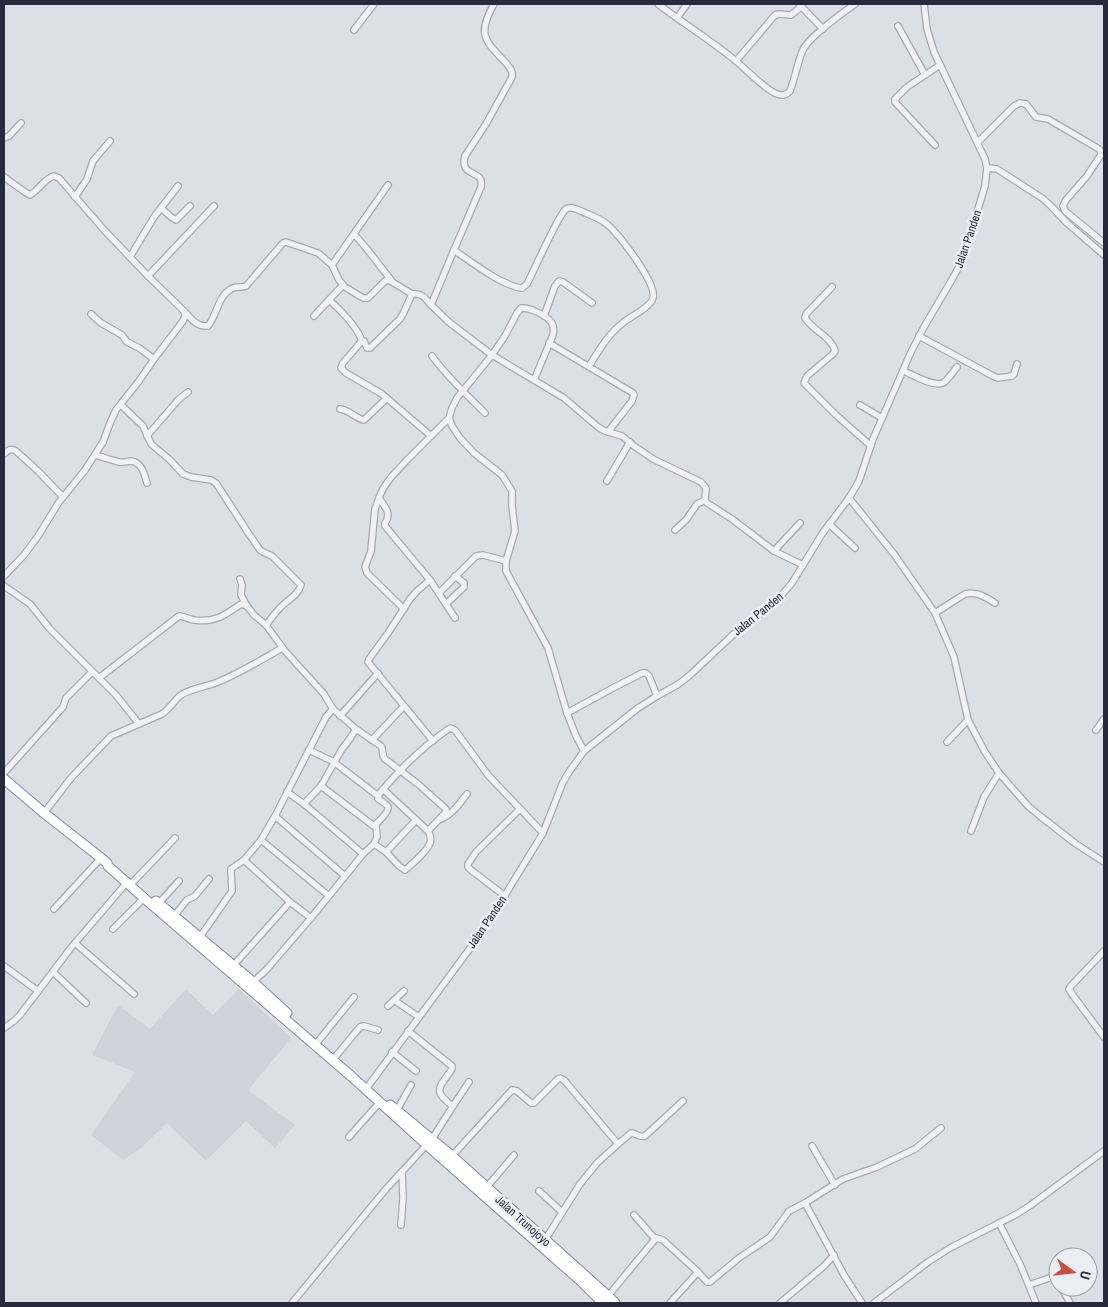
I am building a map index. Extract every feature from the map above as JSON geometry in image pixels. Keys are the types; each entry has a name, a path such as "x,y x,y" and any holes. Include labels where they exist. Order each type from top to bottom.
{"highway":[{"path":"4,779 200,937 231,968"},
{"path":"130,881 144,898 250,984 367,1087 397,1110 429,1142"},
{"path":"317,1043 336,1056 380,1103 429,1142"},
{"name":"Jalan Trunojoyo","path":"429,1142 452,1156 609,1301"},
{"name":"Jalan Trunojoyo","path":"429,1142 584,1283 609,1301"}],"street":[{"path":"354,30 374,4"},
{"path":"432,305 482,184 479,176 466,170 463,162 465,156 486,124 512,75 511,70 489,45 485,37 484,24 494,4"},
{"path":"658,4 736,61 774,92 783,95 792,88 802,50 823,29 854,4"},
{"path":"677,18 687,4"},
{"name":"Jalan Panden","path":"367,1087 485,928 505,896 510,884 543,833 563,782 584,751 638,708 689,676 729,637 787,590 822,534 849,498 859,481 882,418 919,336 963,259 986,186 985,159 940,64 927,29 924,4"},
{"path":"736,61 775,15 791,15 800,5 823,29"},
{"path":"898,26 925,75"},
{"path":"935,145 895,102 895,98 907,87 940,64"},
{"path":"978,142 1014,106 1020,103 1026,104 1036,117 1048,119 1099,149 1102,153 1090,172 1063,206 1065,211 1104,243"},
{"path":"4,138 9,136 21,123"},
{"path":"76,197 87,178 93,161 110,141"},
{"path":"986,168 997,169 1042,198 1071,227 1104,255"},
{"path":"4,176 30,194 35,192 50,177 54,176 61,180 97,223 148,276 196,323 203,326 208,326 211,322 226,292 234,288 246,286 284,242 314,252 324,258 332,265 343,285 348,290 366,299 385,281 391,280"},
{"path":"332,265 388,185"},
{"path":"130,257 151,221 178,186"},
{"path":"161,208 176,220 190,206"},
{"path":"148,276 214,206"},
{"path":"454,250 499,280 522,288 527,284 566,209 576,209 607,225 638,262 648,278 654,296 651,303 623,322 605,341 589,366"},
{"path":"354,234 391,280 412,294 421,295 450,323 492,355 564,398 598,427 622,436 654,459 676,468 701,482 706,488 705,500 707,504 732,519 774,551 803,566"},
{"path":"544,316 555,286 559,281 592,303"},
{"path":"314,316 343,285"},
{"path":"832,288 806,314 805,318 833,345 835,351 807,376 804,383 871,446"},
{"path":"329,300 345,314 362,341 365,342 367,348 372,347 402,317 412,294"},
{"path":"404,609 366,570 372,545 375,509 386,484 449,418 454,402 492,355 508,331 516,313 521,308 530,309 544,316 551,321 554,330 534,380"},
{"path":"4,576 24,555 63,497 85,470 103,442 114,414 183,321 184,311"},
{"path":"91,314 101,323 122,335 127,342 154,359"},
{"path":"919,336 996,377 1012,376 1017,364"},
{"path":"362,341 343,363 342,369 387,398 431,436"},
{"path":"550,343 631,390 634,394 632,401 608,432"},
{"path":"432,356 445,374 485,413"},
{"path":"904,371 939,384 944,382 957,368"},
{"path":"147,436 178,400 188,392"},
{"path":"340,409 347,410 359,419 364,420 387,398"},
{"path":"121,405 143,426 151,444 169,458 183,474 211,480 216,483 260,550 272,556 301,584 299,590 266,625"},
{"path":"860,406 882,418"},
{"path":"449,418 452,426 464,443 502,476 512,490 515,531 506,560 507,575 551,655 567,713 584,751"},
{"path":"606,481 630,442"},
{"path":"4,454 9,449 16,451 63,497"},
{"path":"95,455 120,462 135,462 144,472 147,483"},
{"path":"379,498 388,514 385,526 430,580 455,618"},
{"path":"849,498 894,554 936,613 954,657 968,720 999,773 1028,806 1076,844 1104,862"},
{"path":"675,530 686,520 697,504 705,500"},
{"path":"774,551 800,523"},
{"path":"829,524 855,548"},
{"path":"438,593 473,558 479,555 506,560"},
{"path":"446,604 464,587 464,583 455,576"},
{"path":"240,579 242,585 241,595 247,606 266,625 282,648 324,694 333,709 372,740 382,749 383,757 418,784 446,810 428,831"},
{"path":"430,580 417,591 368,662 433,741"},
{"path":"4,586 30,604 50,629 116,695 139,724"},
{"path":"936,613 971,592 977,593 995,603"},
{"path":"99,678 179,616 195,620 222,618 241,604 247,606"},
{"path":"44,813 71,778 111,736 166,712 182,695 194,689 217,683 282,648"},
{"path":"4,773 64,707 66,698 92,672"},
{"path":"340,716 378,673"},
{"path":"567,713 642,673 646,673 649,676 657,696"},
{"path":"372,740 404,706"},
{"path":"200,937 232,891 231,869 244,860 261,840 326,717 333,709"},
{"path":"1096,730 1104,719"},
{"path":"947,742 968,720"},
{"path":"378,796 400,770 433,741 453,728 488,775 543,833"},
{"path":"304,804 321,786 356,729"},
{"path":"250,984 267,969 346,876 362,854 374,844 377,835 376,823 388,808 387,805 378,799 378,796 334,762 309,750"},
{"path":"971,831 984,797 999,773"},
{"path":"321,786 376,826"},
{"path":"374,844 386,852 405,870 430,844 431,839 428,831 383,789"},
{"path":"286,792 304,804 362,854"},
{"path":"439,820 448,816 467,794"},
{"path":"505,896 468,868 468,864 476,852 520,809"},
{"path":"275,816 346,876"},
{"path":"386,852 416,820"},
{"path":"4,1028 20,1015 75,943 130,881 175,838"},
{"path":"261,840 329,896"},
{"path":"54,909 104,860"},
{"path":"244,860 290,902 311,918"},
{"path":"174,916 186,900 194,896 209,879"},
{"path":"159,904 179,881"},
{"path":"113,929 144,898"},
{"path":"231,968 290,902"},
{"path":"75,943 134,994"},
{"path":"1104,951 1069,989 1104,1037"},
{"path":"4,966 38,991"},
{"path":"53,972 86,1003"},
{"path":"388,1006 404,991"},
{"path":"317,1043 354,997"},
{"path":"394,1000 419,1017"},
{"path":"336,1056 360,1027 378,1030"},
{"path":"408,1031 452,1066 439,1092 443,1099 453,1106"},
{"path":"392,1052 416,1071"},
{"path":"452,1156 512,1090 533,1104 560,1078 564,1080 618,1144"},
{"path":"292,1303 341,1242 429,1142 469,1082"},
{"path":"397,1110 411,1086"},
{"path":"545,1240 590,1171 631,1133 645,1136 683,1101"},
{"path":"349,1137 380,1103"},
{"path":"634,1215 655,1239 662,1240 707,1282 710,1282 770,1236 789,1211 848,1177 877,1167 915,1149 942,1128"},
{"path":"812,1146 835,1185"},
{"path":"874,1303 928,1262 950,1248 1031,1205 1104,1151"},
{"path":"486,1188 514,1156"},
{"path":"401,1225 402,1172"},
{"path":"539,1191 562,1212"},
{"path":"805,1203 844,1275 862,1303"},
{"path":"999,1223 1036,1303"},
{"path":"609,1301 655,1239"},
{"path":"780,1303 824,1266 834,1255"},
{"path":"670,1303 698,1272"},
{"path":"1029,1285 1048,1278"}],"shaded area":[{"path":"186,989 213,1015 239,989 291,1038 248,1090 295,1125 275,1148 246,1121 206,1161 167,1123 141,1148 123,1160 91,1135 135,1072 92,1055 118,1005 150,1029"}]}
